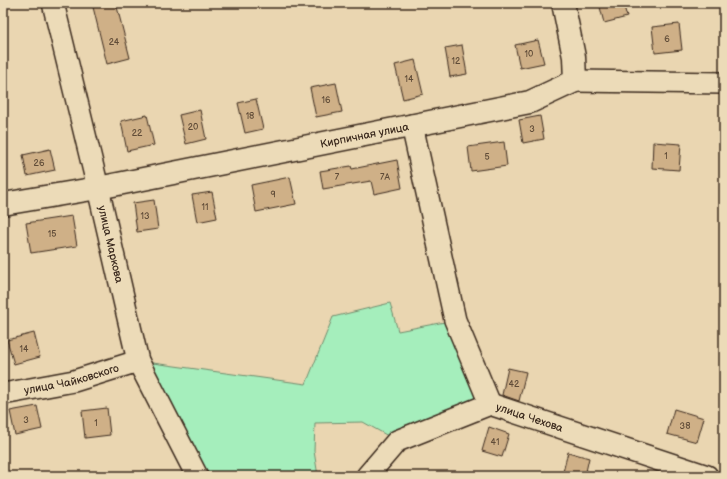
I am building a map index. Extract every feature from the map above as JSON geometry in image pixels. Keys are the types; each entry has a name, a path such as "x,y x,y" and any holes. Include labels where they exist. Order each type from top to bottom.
{"street":[{"name":"улица Маркова","path":"53,3 138,361 197,476"},
{"path":"563,3 574,57 575,82"},
{"name":"Кирпичная улица","path":"3,204 98,188 530,102 575,82 724,83"},
{"path":"412,125 455,320 490,404"},
{"name":"улица Чайковского","path":"3,394 74,381 138,361"},
{"name":"улица Чехова","path":"367,476 397,441 490,404 708,476"}],"green space":[{"path":"390,303 398,331 455,320 490,404 397,441 363,422 315,423 314,451 318,476 197,476 138,361 306,384 333,317"}],"building":[{"path":"92,3 116,3 130,58 107,64"},
{"path":"599,3 623,3 627,17 604,23"},
{"path":"679,24 682,50 655,53 652,27"},
{"path":"538,40 544,63 520,68 515,45"},
{"path":"462,45 467,74 450,77 445,48"},
{"path":"415,60 423,94 403,99 395,65"},
{"path":"336,83 342,112 316,117 310,88"},
{"path":"256,99 263,129 245,133 238,103"},
{"path":"200,110 206,139 186,144 179,115"},
{"path":"147,115 154,145 127,151 121,121"},
{"path":"540,116 544,139 523,143 519,120"},
{"path":"504,142 507,166 471,171 468,147"},
{"path":"653,142 681,144 679,170 652,168"},
{"path":"50,149 55,170 27,176 23,155"},
{"path":"397,160 402,188 374,194 371,181 323,189 320,171 351,166 352,169"},
{"path":"290,177 296,204 256,212 251,185"},
{"path":"212,192 217,218 197,222 192,195"},
{"path":"154,200 158,229 137,232 133,203"},
{"path":"72,216 77,246 31,253 26,223"},
{"path":"34,333 40,357 14,364 7,340"},
{"path":"508,368 526,372 519,401 502,395"},
{"path":"37,406 42,429 15,435 10,411"},
{"path":"107,408 110,435 85,438 82,411"},
{"path":"674,409 704,418 697,442 667,434"},
{"path":"489,427 509,434 502,457 482,451"},
{"path":"568,452 589,458 585,476 562,476"}]}
